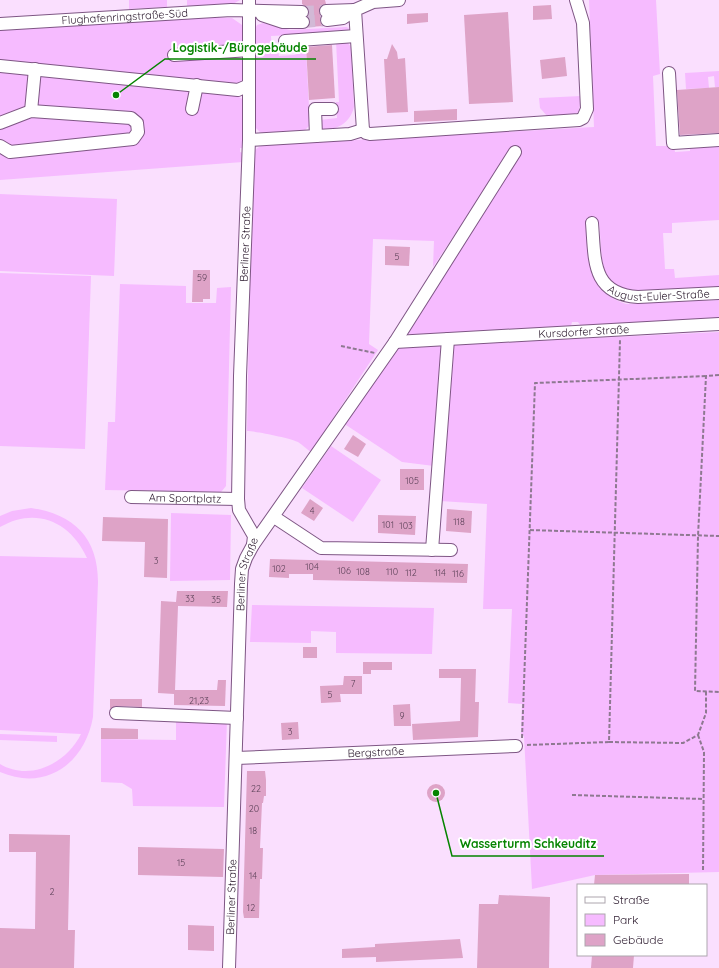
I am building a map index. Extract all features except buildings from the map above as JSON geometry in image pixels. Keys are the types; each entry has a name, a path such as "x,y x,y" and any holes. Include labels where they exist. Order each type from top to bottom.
{"street":[{"path":"327,16 355,10 373,2 399,0"},
{"path":"355,10 363,130 370,134 579,120 584,118 587,109 583,23 576,0"},
{"name":"Flughafenringstraße-Süd","path":"0,24 223,11 250,5 283,22 302,17"},
{"name":"Berliner Straße","path":"229,968 242,570 253,545 254,536 240,510 238,499 240,376 249,140 250,5"},
{"path":"285,41 356,36"},
{"path":"174,55 250,50"},
{"path":"0,66 238,90 249,85"},
{"path":"31,111 34,69"},
{"path":"669,73 673,143 719,140"},
{"path":"192,109 196,86"},
{"path":"316,136 315,109 332,109"},
{"path":"0,123 31,111 131,118 137,123 138,132 133,139 10,152 0,146"},
{"path":"249,140 350,134 363,130"},
{"path":"253,545 395,342 515,152"},
{"name":"August-Euler-Straße","path":"592,222 597,272 602,281 617,293 626,296 719,293"},
{"name":"Kursdorfer Straße","path":"395,342 719,324"},
{"path":"432,550 448,339"},
{"name":"Am Sportplatz","path":"131,497 238,499"},
{"path":"274,517 321,548 450,550"},
{"path":"116,714 237,718"},
{"name":"Bergstraße","path":"236,758 516,746"}],"path":[{"path":"609,742 620,379 620,329"},
{"path":"341,346 386,355"},
{"path":"516,746 522,738 535,383 719,375"},
{"path":"706,376 698,536 695,691 719,692"},
{"path":"530,530 719,536"},
{"path":"703,871 704,752 698,735 706,713 706,691"},
{"path":"516,746 609,742 683,743 698,735"},
{"path":"572,795 704,799"}],"green space":[{"path":"129,0 167,0 167,7 129,9"},
{"path":"187,0 240,0 233,4 187,6"},
{"path":"589,0 656,0 660,74 653,76 656,146 674,146 675,152 690,151 690,145 719,143 719,220 672,223 672,233 663,233 665,269 674,269 675,278 719,275 719,287 639,291 625,289 615,284 608,277 604,268 599,222 586,223 587,249 591,272 596,282 603,290 613,298 626,304 719,300 719,320 582,327 578,322 572,322 570,330 415,336 403,331 521,152 511,150 433,267 434,241 373,239 369,344 378,350 311,452 294,440 247,431 252,161 253,155 257,148 266,145 594,127"},
{"path":"213,17 232,18 242,25 243,43 235,56 240,57 243,61 244,71 239,87 234,95 241,98 244,102 243,148 240,148 240,152 243,153 243,162 0,180 0,30"},
{"path":"263,23 290,30 349,28 348,32 271,36 272,52 278,52 279,56 294,55 306,51 310,125 305,130 265,134 260,132 254,126 255,29 257,25"},
{"path":"336,41 347,42 351,47 354,107 350,117 343,124 339,127 324,130 321,129 320,120 337,118 336,102 339,102"},
{"path":"719,71 719,87 715,87 714,76 708,77 709,88 686,89 685,73"},
{"path":"581,96 579,112 574,114 548,117 540,108 539,98"},
{"path":"0,194 117,199 114,276 0,271"},
{"path":"0,273 91,276 85,449 0,446"},
{"path":"120,284 186,286 186,303 216,303 217,288 231,287 226,486 221,492 105,490 108,422 115,422"},
{"path":"719,332 719,872 595,875 532,889 524,736 521,735 522,704 508,703 512,609 483,609 487,504 440,501 452,345"},
{"path":"439,345 442,348 434,466 402,462 343,423 393,349 401,346"},
{"path":"331,446 381,480 353,522 302,488"},
{"path":"31,508 60,516 71,522 81,531 94,553 98,582 93,717 89,733 82,748 72,760 61,769 48,776 33,778 17,777 0,772 0,764 12,769 23,771 46,767 67,753 81,734 0,730 0,556 87,558 80,545 72,535 51,521 39,518 27,518 13,521 0,527 0,516 12,511"},
{"path":"171,513 231,515 230,580 170,581"},
{"path":"252,605 434,608 432,654 336,653 336,632 311,631 311,643 250,642"},
{"path":"176,718 227,720 224,807 133,806 132,789 122,783 101,782 101,739 176,740"},
{"path":"0,734 57,736 57,742 0,740"}],"tunnel":[{"path":"302,12 326,11"},
{"path":"303,22 327,20"}],"place":[{"name":"Logistik-/Bürogebäude","path":"116,95"},
{"name":"Wasserturm Schkeuditz","path":"436,793"}]}
